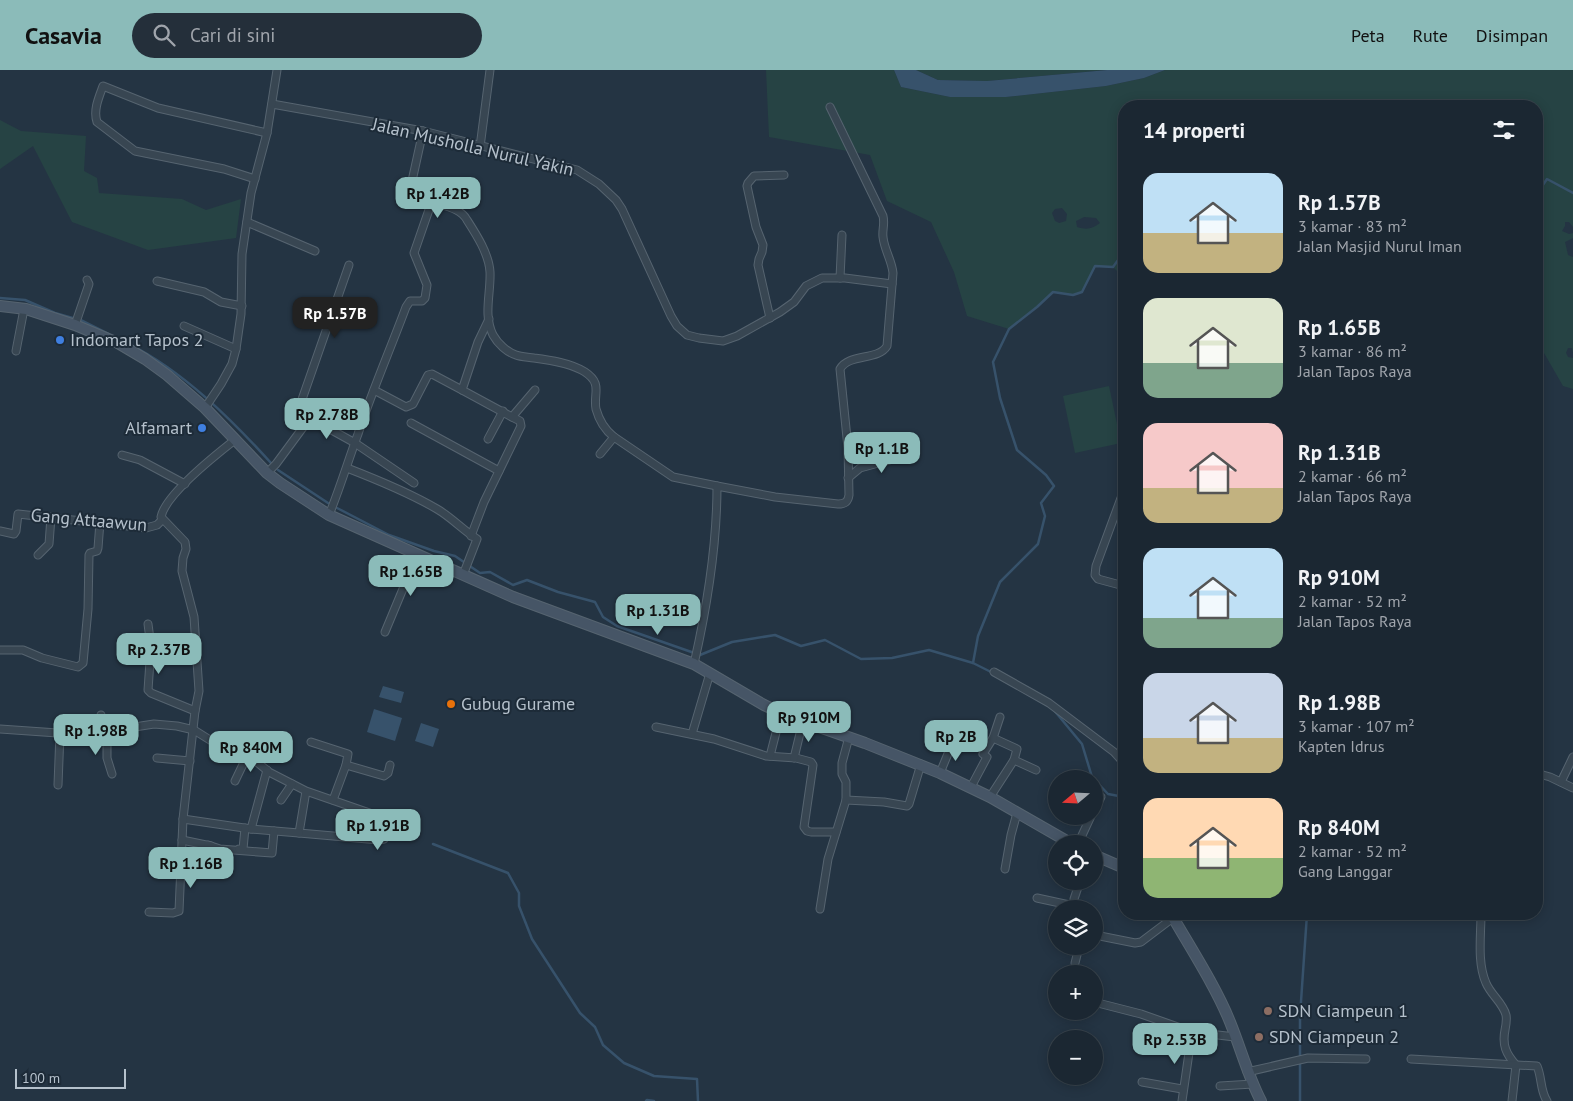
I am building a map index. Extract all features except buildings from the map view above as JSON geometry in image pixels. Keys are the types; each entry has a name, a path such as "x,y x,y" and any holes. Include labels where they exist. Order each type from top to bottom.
{"main road":[{"path":"0,306 24,309 76,321 145,359 208,405 268,473 292,491 329,514 415,553 464,572 513,597 695,659 710,673 764,706 921,764 971,787 1056,835"},
{"path":"1103,859 1118,865"},
{"path":"1177,920 1230,1021 1247,1072 1261,1101"}],"street":[{"path":"208,405 232,364 236,349 242,306 242,254 255,179 267,133 277,70"},
{"path":"480,146 490,70"},
{"path":"255,179 224,169 135,151 97,122 95,117 97,104 103,86 158,108 267,133"},
{"name":"Jalan Musholla Nurul Yakin","path":"272,104 423,131 577,170 609,192 622,209 671,316 677,326 687,334 699,338 723,340 737,336 794,302 809,284 822,278 840,278 892,284"},
{"path":"423,131 412,186 418,195 459,211 465,216 486,257 490,273 489,319 497,341 506,350 516,355 550,360 582,370 592,377 597,388 596,408 606,431 673,477 775,496 842,504 848,501 848,448 840,368 846,362 881,352 886,348 893,273 892,263 882,238 884,225 881,210 830,108"},
{"path":"770,318 758,265 763,245 756,227 747,186 754,176 784,175"},
{"path":"329,514 348,468 374,390 410,301 422,301 425,298 427,285 414,253 432,201"},
{"path":"247,222 315,251"},
{"path":"840,278 842,235"},
{"path":"349,265 298,408 302,414 355,443 414,483"},
{"path":"76,321 89,284 87,280"},
{"path":"157,282 184,286 204,292 222,302 242,306"},
{"path":"16,351 24,309"},
{"path":"462,390 478,342 489,319"},
{"path":"184,326 236,349"},
{"path":"374,390 406,407 413,404 428,375 432,374 521,422 522,426 484,502 472,536"},
{"path":"512,416 535,390"},
{"path":"488,438 503,411"},
{"path":"268,473 310,418"},
{"path":"411,423 499,471"},
{"path":"600,454 614,438"},
{"path":"149,912 173,913 179,911 183,819 199,691 194,617 182,571 186,549 185,542 162,520 162,513 171,499 185,484 213,457 236,439"},
{"path":"122,455 140,460 185,484"},
{"path":"848,478 860,468 908,455"},
{"path":"348,468 405,492 439,510 477,540 464,572"},
{"path":"695,659 706,610 714,532 716,486"},
{"path":"1118,506 1095,573 1098,580 1118,585"},
{"name":"Gang Attaawun","path":"0,531 14,534 18,514 146,528 157,525 162,520"},
{"path":"38,555 49,544 51,518"},
{"path":"0,650 23,650 71,667 78,667 83,663 88,609 88,565 90,553 95,552 98,548 100,522"},
{"path":"385,632 405,584 415,553"},
{"path":"148,624 150,647 148,690 151,693 195,711"},
{"path":"994,672 1049,703 1118,756"},
{"path":"692,734 710,673"},
{"path":"770,756 781,713"},
{"path":"101,714 107,758 112,774"},
{"path":"971,787 987,757 983,754 993,738 1000,717"},
{"path":"794,758 803,721"},
{"path":"0,729 60,733 104,732 165,724 194,730 218,745 256,760 267,770 306,791 386,819 387,823 384,839 380,840 299,834 183,819"},
{"path":"656,728 692,734 770,756 811,762 813,765 804,827 807,831 811,832 836,832"},
{"path":"58,785 60,733"},
{"path":"820,909 827,864 846,800 846,782 842,774 842,763 849,737"},
{"path":"940,773 954,739 962,737"},
{"path":"990,797 1014,760 1016,749 993,738"},
{"path":"311,742 347,752 346,765 333,800"},
{"path":"236,781 247,756"},
{"path":"1561,782 1573,757"},
{"path":"157,758 190,761"},
{"path":"1014,760 1036,770"},
{"path":"846,800 884,802 901,806 909,804 921,764"},
{"path":"346,765 384,776 388,773 390,765"},
{"path":"182,840 221,849 243,850 248,828 267,770"},
{"path":"1543,776 1573,788"},
{"path":"281,800 292,784"},
{"path":"299,834 306,791"},
{"path":"1005,869 1017,813"},
{"path":"208,845 220,849 272,853 274,831"},
{"path":"1037,898 1048,901"},
{"path":"1103,937 1138,943 1146,939 1168,920"},
{"path":"1481,920 1483,974 1490,990 1505,1009 1507,1019 1504,1046 1507,1055 1516,1065 1512,1101"},
{"path":"1075,963 1077,955"},
{"path":"1103,1004 1141,1014 1192,1032 1236,1037"},
{"path":"1182,1101 1182,1089 1192,1032"},
{"path":"1247,1072 1299,1060 1366,1059"},
{"path":"1411,1059 1537,1066 1541,1074 1544,1097 1547,1101"},
{"path":"1142,1082 1182,1089"},
{"path":"1220,1086 1252,1084"}],"green space":[{"path":"766,70 894,70 901,87 950,97 1006,97 1106,86 1144,78 1165,70 1573,70 1573,227 1569,222 1565,222 1562,231 1569,234 1573,233 1573,238 1565,242 1568,255 1573,257 1573,353 1572,348 1568,348 1566,353 1568,357 1573,358 1573,389 1563,386 1543,351 1543,100 1118,100 1118,272 1113,267 1095,266 1082,292 1073,295 1053,292 1009,329 967,316 954,272 931,222 887,201 870,155 769,137","holes":["1062,208 1067,214 1066,221 1059,223 1055,221 1052,213 1055,209","1084,217 1096,218 1100,223 1094,227 1077,227 1076,221"]},
{"path":"916,70 1107,70 987,81 938,80"},
{"path":"0,120 21,131 86,136 84,171 97,178 99,193 182,199 206,210 241,199 236,238 148,250 72,222 33,146 0,169"},
{"path":"1109,386 1118,429 1118,444 1075,453 1063,396"}],"water":[{"path":"894,70 916,70 938,80 987,81 1107,70 1165,70 1144,78 1106,86 1006,97 950,97 901,87"},
{"path":"383,686 404,692 401,703 379,697"},
{"path":"374,709 402,718 395,741 367,732"},
{"path":"421,723 439,729 433,747 415,741"}],"waterway":[{"path":"1543,185 1547,179 1573,193"},
{"path":"973,663 978,636 1000,582 1038,544 1045,516 1041,503 1054,486 1046,475 1017,450 1000,398 993,362 1009,329 1053,292 1073,295 1082,292 1095,266 1113,267 1118,260"},
{"path":"0,298 25,300 55,313 83,321 109,334"},
{"path":"129,344 168,368 205,397 271,463"},
{"path":"278,470 328,503"},
{"path":"337,508 389,535 434,551 455,556 480,573 490,572 513,585 527,580 558,592 595,602 603,617 617,626 700,655 732,642 775,635 801,646 825,640 861,659 892,658 929,650 973,663 993,673"},
{"path":"1053,709 1082,744 1092,777 1108,794 1118,796"},
{"path":"433,844 508,873 519,893 519,906 532,939 580,1013 595,1027 603,1045 624,1063 654,1076 697,1079 698,1101"},
{"path":"1300,1101 1300,1016 1307,920"},
{"path":"646,1101 654,1101"}],"place":[{"name":"Indomart Tapos 2","path":"60,340"},
{"name":"Alfamart","path":"202,428"},
{"name":"Gubug Gurame","path":"451,704"},
{"name":"SDN Ciampeun 1","path":"1268,1011"},
{"name":"SDN Ciampeun 2","path":"1259,1037"}]}
